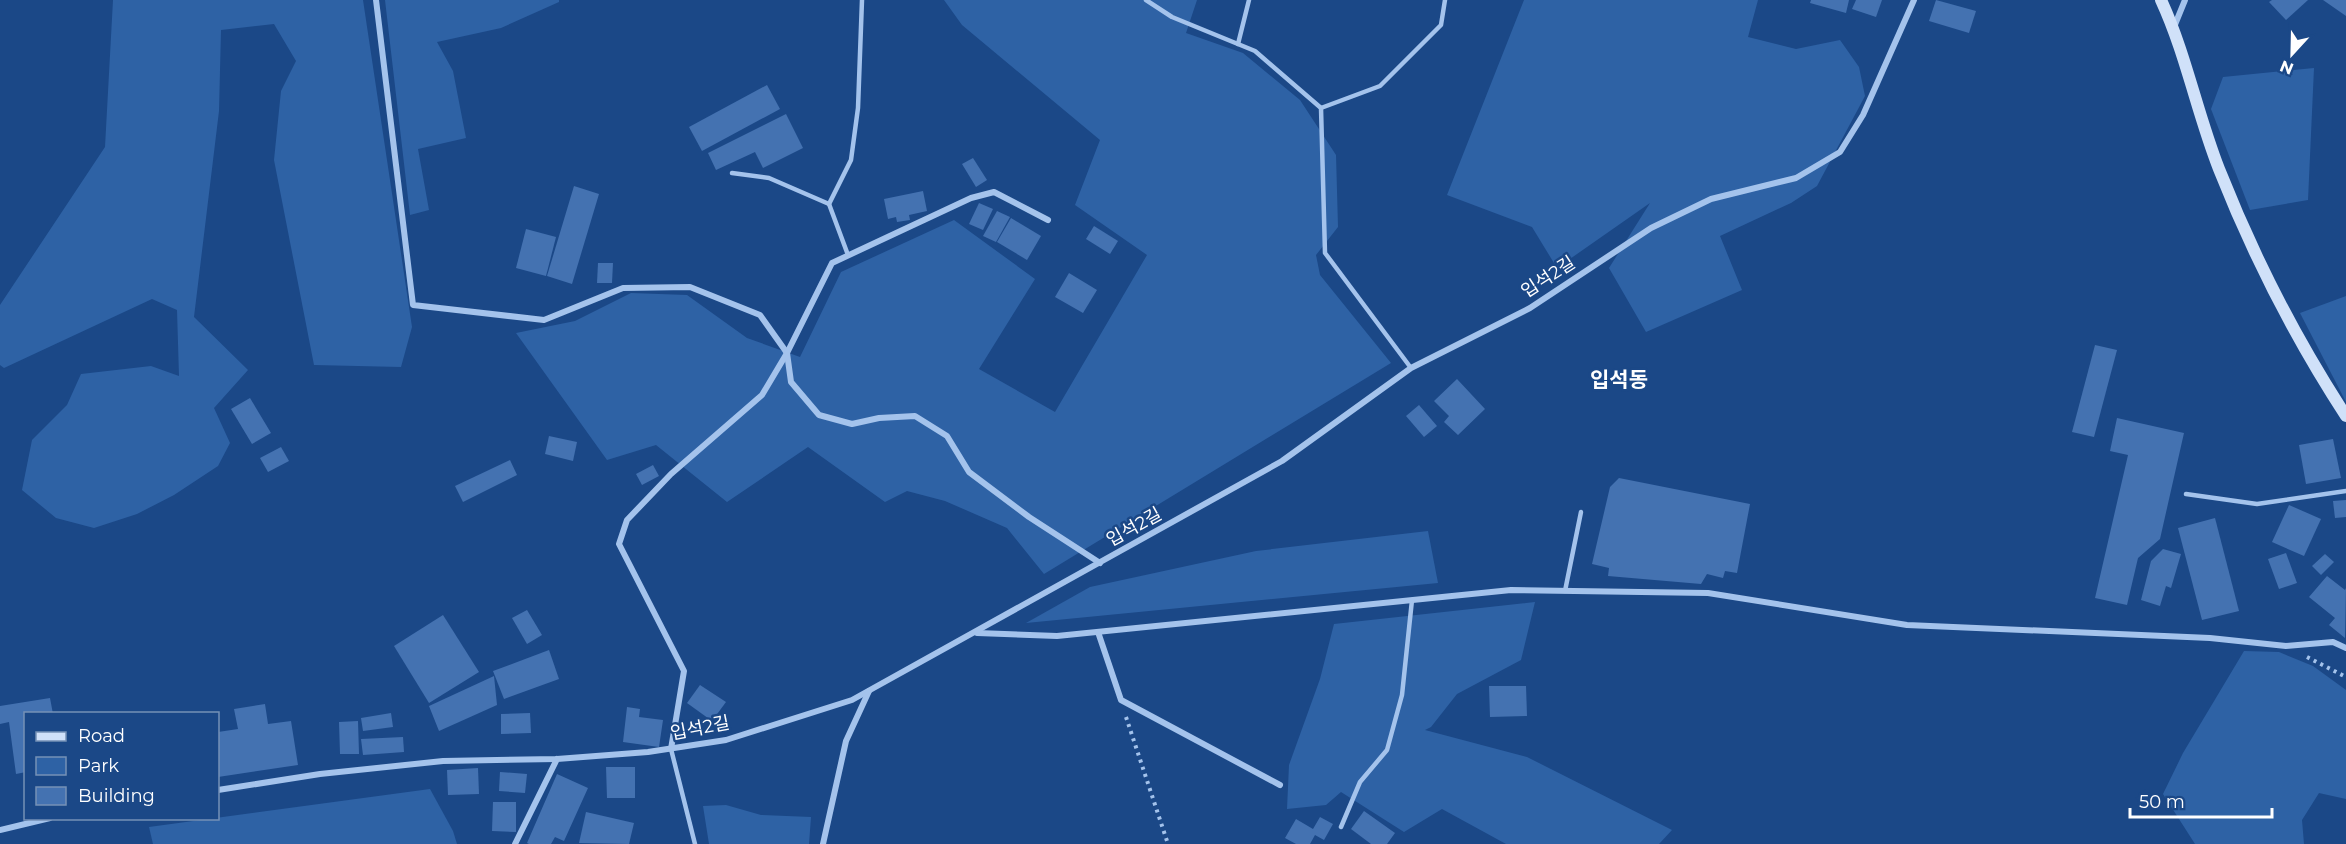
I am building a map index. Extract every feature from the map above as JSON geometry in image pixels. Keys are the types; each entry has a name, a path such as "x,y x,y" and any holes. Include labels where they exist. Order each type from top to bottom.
{"street":[{"path":"376,0 413,305 544,320 623,288 690,287 760,315 787,353 791,382 819,416 852,424 879,418 915,416 946,436 969,472 1029,517 1100,563"},
{"name":"입석2길","path":"219,790 320,774 443,761 557,759 671,749 726,740 852,700 1282,461 1411,368 1530,308 1651,228 1711,199 1796,178 1840,152 1863,115 1914,0"},
{"path":"2161,0 2174,28 2218,167 2257,257 2310,361 2346,416"},
{"path":"2174,28 2185,0"},
{"path":"671,749 684,671 620,544 627,520 671,474 762,395 787,353 832,263 970,198 994,192 1048,220"},
{"path":"974,633 1057,636 1511,590 1708,593 1907,625 2210,638 2286,646 2333,642 2346,648"},
{"path":"1098,632 1121,700 1280,785"},
{"path":"823,844 846,741 869,691"},
{"path":"514,844 557,759"},
{"path":"0,830 45,820"}],"lane":[{"path":"829,204 851,160 858,108 862,0"},
{"path":"1146,0 1172,16 1255,51 1321,108 1325,254 1411,368"},
{"path":"1238,44 1249,0"},
{"path":"1321,108 1380,86 1441,26 1445,0"},
{"path":"732,173 769,178 829,204 848,255"},
{"path":"2186,494 2257,504 2346,491"},
{"path":"1565,591 1581,512"},
{"path":"1341,827 1360,782 1387,750 1402,695 1412,600"},
{"path":"671,749 695,844"}],"path":[{"path":"2286,646 2346,677"},
{"path":"1121,700 1168,844"}],"green space":[{"path":"113,0 363,0 412,327 401,367 314,365 274,160 281,91 296,61 274,24 221,30 219,111 194,317 248,370 214,408 230,443 218,466 174,495 137,514 94,528 56,518 22,490 32,440 67,405 81,374 151,366 179,376 177,310 152,299 4,368 0,365 0,305 105,147"},
{"path":"385,0 559,0 559,2 501,28 437,42 453,71 466,138 418,149 429,210 410,215"},
{"path":"944,0 1197,0 1186,33 1243,53 1300,100 1336,155 1338,227 1316,255 1320,275 1391,363 1044,574 1007,528 945,501 907,491 885,502 808,447 727,502 656,445 607,460 516,333 575,321 631,293 687,295 747,338 800,357 841,272 954,220 1035,279 979,369 1055,412 1147,255 1075,205 1100,140 962,25"},
{"path":"1524,0 1758,0 1748,37 1796,49 1840,40 1859,67 1865,96 1817,186 1791,203 1720,236 1742,290 1646,332 1609,268 1650,203 1557,268 1532,227 1447,195"},
{"path":"2314,68 2308,200 2250,210 2211,109 2223,77"},
{"path":"2346,296 2346,402 2300,313"},
{"path":"1428,531 1438,583 1026,623 1090,587 1256,551"},
{"path":"1535,602 1521,660 1457,694 1431,727 1425,730 1527,757 1672,830 1659,844 1506,844 1442,809 1404,832 1341,792 1326,805 1287,809 1289,765 1320,679 1334,624"},
{"path":"2244,651 2279,652 2313,666 2346,690 2346,799 2319,793 2302,820 2304,844 2195,844 2163,794 2183,753"},
{"path":"430,789 453,831 457,844 153,844 149,827 201,820 219,820 219,818"},
{"path":"726,805 761,815 811,817 809,844 709,844 703,806"}],"building":[{"path":"1811,0 1849,0 1846,13 1810,3"},
{"path":"1856,0 1882,0 1876,17 1852,9"},
{"path":"1936,0 1976,11 1969,33 1929,21"},
{"path":"2272,0 2308,0 2286,20 2269,2"},
{"path":"2323,0 2346,0 2346,16"},
{"path":"767,85 780,109 702,151 689,127"},
{"path":"786,114 803,148 763,168 755,152 716,170 708,153"},
{"path":"973,158 987,180 976,187 962,164"},
{"path":"574,186 599,194 572,284 547,276"},
{"path":"923,191 927,211 909,215 910,220 897,222 896,217 888,219 884,199"},
{"path":"979,203 993,209 983,230 969,224"},
{"path":"997,211 1010,217 996,242 983,236"},
{"path":"1011,218 1041,236 1027,260 997,242"},
{"path":"1094,226 1118,241 1110,254 1086,239"},
{"path":"526,229 556,237 546,276 516,268"},
{"path":"598,263 613,263 612,283 597,283"},
{"path":"1069,273 1097,290 1083,313 1055,297"},
{"path":"2095,345 2117,350 2094,437 2072,432"},
{"path":"1457,379 1485,409 1458,435 1444,422 1449,416 1434,401"},
{"path":"250,398 271,433 252,444 231,409"},
{"path":"1419,405 1437,426 1424,437 1406,416"},
{"path":"2117,418 2184,433 2160,539 2138,558 2127,605 2095,598 2128,455 2110,451"},
{"path":"549,436 577,442 573,461 545,454"},
{"path":"2333,439 2341,478 2306,484 2299,445"},
{"path":"281,447 289,461 268,472 260,458"},
{"path":"510,460 517,475 463,502 455,486"},
{"path":"653,465 659,476 642,485 636,474"},
{"path":"1619,478 1750,504 1737,573 1725,571 1723,578 1707,574 1701,584 1608,576 1609,568 1592,564 1610,487"},
{"path":"2346,500 2346,517 2335,518 2333,501"},
{"path":"2289,505 2321,519 2304,556 2272,542"},
{"path":"2215,518 2239,611 2202,620 2178,528"},
{"path":"2163,549 2181,554 2171,588 2166,586 2160,606 2141,600 2151,561"},
{"path":"2286,553 2297,583 2279,589 2268,559"},
{"path":"2325,554 2334,562 2321,575 2312,566"},
{"path":"2327,576 2345,590 2346,588 2345,638 2329,625 2335,618 2309,597"},
{"path":"527,610 542,635 527,644 512,618"},
{"path":"443,615 479,672 429,703 394,646"},
{"path":"549,650 559,679 504,699 493,671"},
{"path":"494,676 497,705 439,731 429,706"},
{"path":"700,685 726,702 712,721 687,703"},
{"path":"1489,686 1526,686 1527,716 1490,717"},
{"path":"50,698 53,712 24,712 24,772 16,774 9,722 0,724 0,706"},
{"path":"265,704 268,724 291,721 298,765 219,777 219,732 238,729 234,709"},
{"path":"627,707 640,709 639,717 663,720 659,747 623,742"},
{"path":"391,713 393,727 363,731 361,718"},
{"path":"530,713 531,733 501,734 501,714"},
{"path":"358,721 359,754 340,754 339,722"},
{"path":"403,737 404,752 363,755 361,739"},
{"path":"606,767 635,767 635,798 607,798"},
{"path":"478,768 479,794 448,795 447,770"},
{"path":"500,772 527,774 525,793 499,791"},
{"path":"557,774 588,788 564,841 555,837 551,844 529,844 527,843"},
{"path":"493,802 516,802 516,832 492,831"},
{"path":"1364,811 1395,833 1387,844 1371,844 1351,829"},
{"path":"586,812 634,823 629,844 579,843"},
{"path":"1320,817 1333,824 1324,840 1315,835 1310,844 1296,844 1285,838 1296,819 1313,829"}],"district":[{"name":"입석동","path":"1619,379"}]}
